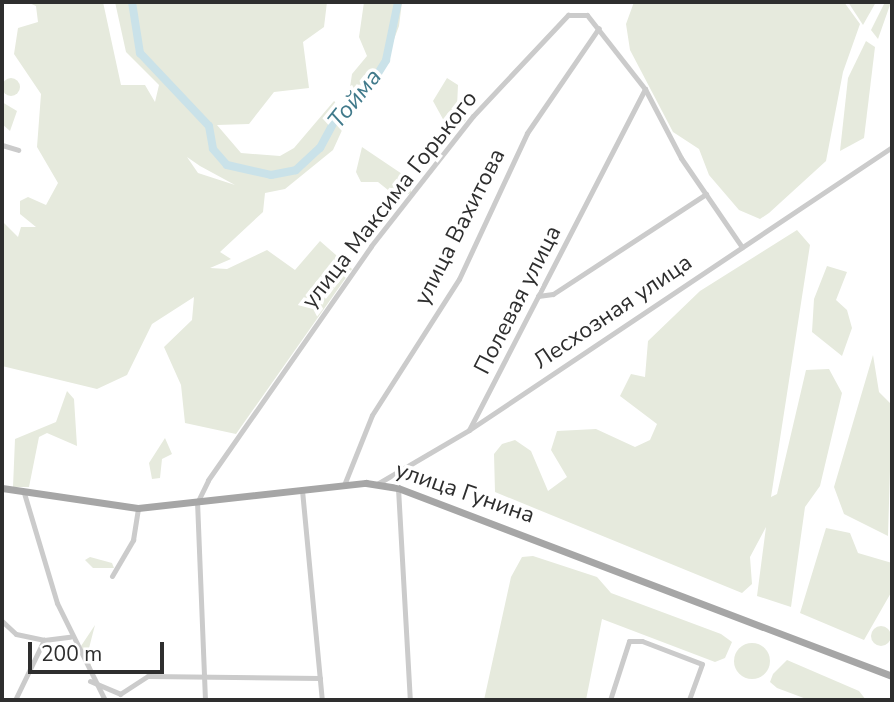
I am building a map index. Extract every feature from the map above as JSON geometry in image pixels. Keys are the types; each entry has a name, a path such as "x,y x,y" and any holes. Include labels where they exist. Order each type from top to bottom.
{"main road":[{"name":"улица Гунина","path":"2,488 138,508 344,485 376,484 398,488 892,676"}],"street":[{"name":"улица Максима Горького","path":"197,503 265,394 473,117 570,13 584,13 599,28 645,89 706,194 742,247"},
{"name":"улица Вахитова","path":"344,485 372,415 458,279 527,133 599,28"},
{"name":"Полевая улица","path":"470,430 645,89"},
{"path":"2,145 18,150"},
{"name":"Лесхозная улица","path":"470,430 892,147"},
{"path":"538,296 553,293 706,194"},
{"path":"376,484 470,430"},
{"path":"398,488 410,700"},
{"path":"302,490 322,700"},
{"path":"24,493 70,637 90,681 104,700"},
{"path":"197,503 205,700"},
{"path":"112,576 133,540 138,508"},
{"path":"2,621 16,634 44,640 70,637"},
{"path":"15,700 44,640"},
{"path":"610,700 629,641 642,641 702,664 689,700"},
{"path":"90,681 122,697 148,676 204,679 320,678"}],"shaded area":[{"path":"27,2 103,2 121,85 145,85 155,102 159,85 126,52 115,2 327,2 324,27 303,42 309,88 274,92 249,124 217,125 241,153 280,156 294,148 334,101 349,115 333,150 285,189 265,193 263,212 220,252 231,259 210,268 227,269 267,250 295,270 320,241 352,269 236,434 185,423 181,385 164,347 192,320 194,297 152,324 127,375 97,389 2,366 2,221 18,237 21,227 36,227 20,214 20,201 28,197 46,205 58,183 37,147 41,94 14,54 18,28 38,22 36,6","holes":["187,157 235,185 198,173"]},
{"path":"364,2 402,2 399,26 382,71 348,101 352,74 367,56 359,37"},
{"path":"634,2 844,2 860,24 843,72 826,161 760,219 739,210 709,175 699,149 673,132 630,50 626,24"},
{"path":"848,2 876,2 863,25"},
{"path":"885,2 891,2 878,39 871,30"},
{"path":"866,41 875,47 864,138 840,151 848,78"},
{"path":"11,78 17,81 20,87 17,93 11,96 5,93 2,87 5,81"},
{"path":"447,78 458,85 457,107 466,120 460,126 444,121 433,101"},
{"path":"2,102 17,111 10,131 2,124"},
{"path":"362,147 411,180 411,193 398,198 378,182 361,182 356,172"},
{"path":"797,230 810,245 771,497 777,494 806,370 829,369 842,393 820,486 805,507 791,607 757,596 766,527 750,557 752,584 742,593 495,492 494,454 502,444 515,440 531,451 548,491 567,477 551,450 557,431 596,429 635,447 650,440 657,424 620,396 631,374 645,377 648,341 700,291"},
{"path":"827,266 847,272 836,300 847,310 852,328 842,356 812,332 814,299"},
{"path":"873,355 879,392 892,405 888,536 844,514 834,487"},
{"path":"67,391 74,399 77,446 47,433 39,437 29,487 13,487 15,439 56,422"},
{"path":"165,438 172,454 162,459 160,478 152,479 149,463"},
{"path":"826,528 850,533 858,553 892,563 892,591 864,640 800,613"},
{"path":"533,556 597,577 611,593 721,634 732,642 725,658 715,662 602,619 586,700 484,700 511,577 522,557"},
{"path":"90,557 112,563 114,568 93,568 85,560"},
{"path":"95,625 88,652 93,674 81,646"},
{"path":"881,626 888,629 891,636 888,643 881,646 874,643 871,636 874,629"},
{"path":"752,643 765,648 770,661 765,674 752,679 739,674 734,661 739,648"},
{"path":"787,660 859,691 866,700 809,700 777,688 770,682 773,674"}],"waterway":[{"name":"Тойма","path":"132,2 140,53 209,126 213,149 227,165 271,175 296,170 320,148 341,109 367,91 386,60 398,2"}]}
